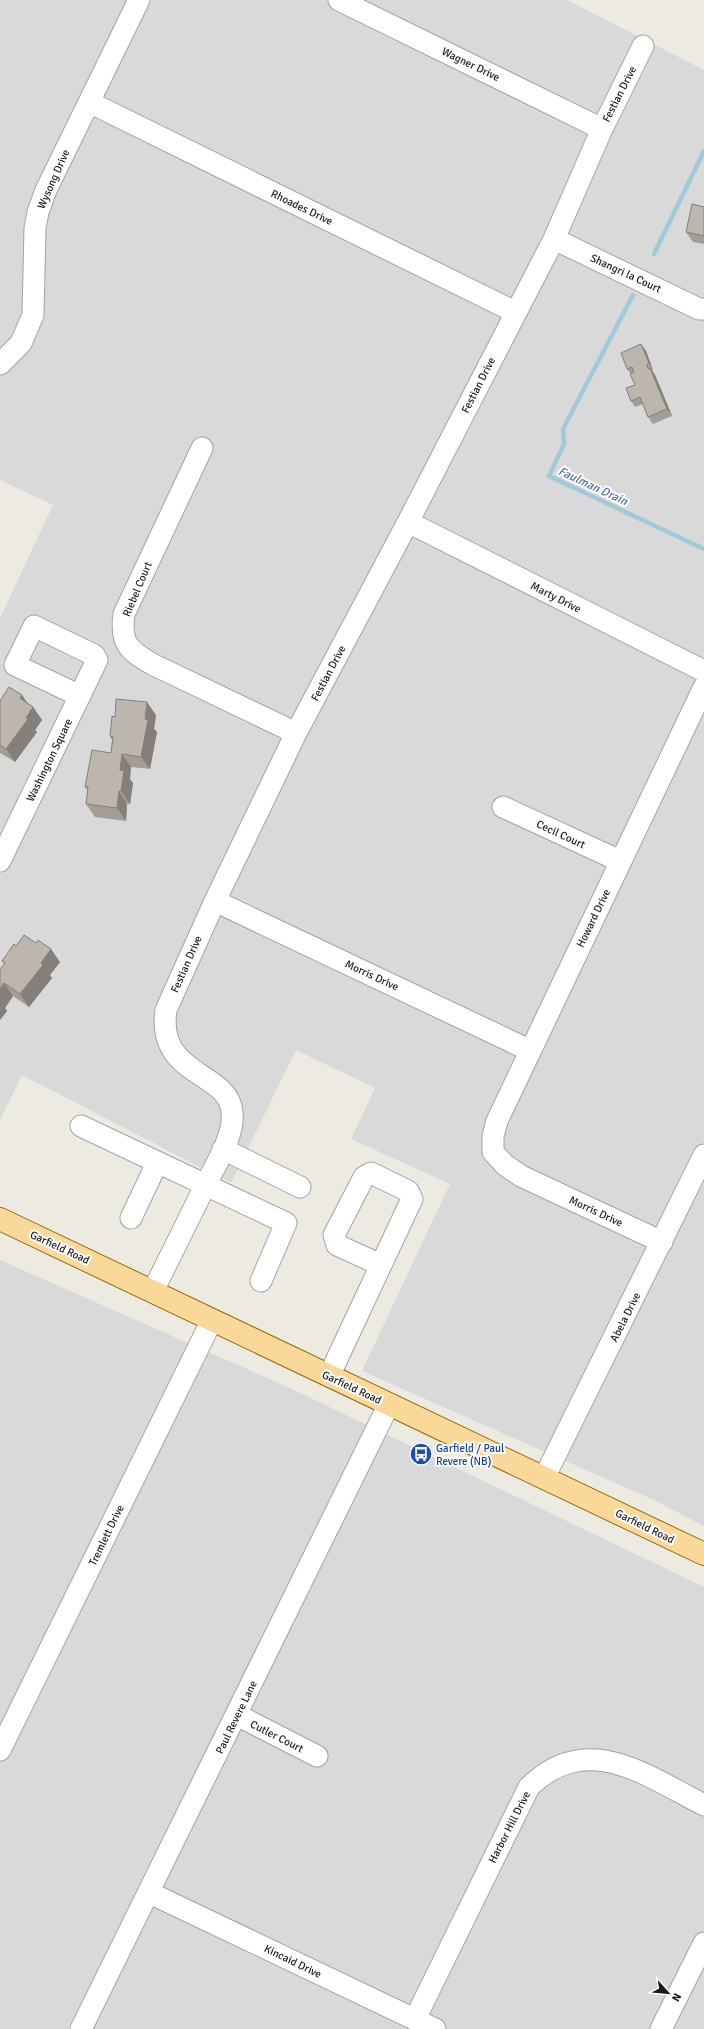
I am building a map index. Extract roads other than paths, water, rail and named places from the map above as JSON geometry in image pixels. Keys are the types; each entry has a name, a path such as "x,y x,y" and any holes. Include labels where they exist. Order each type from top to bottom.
{"main road":[{"name":"Garfield Road","path":"0,1219 704,1554"}],"street":[{"name":"Wysong Drive","path":"0,364 21,343 33,315 35,228 38,212 46,190 139,0"},
{"name":"Wagner Drive","path":"339,0 602,129"},
{"name":"Festian Drive","path":"153,1292 223,1149 232,1123 231,1103 223,1093 181,1061 166,1036 164,1024 166,1010 215,901 296,733 408,522 554,238 602,129 644,46"},
{"name":"Rhoades Drive","path":"89,102 515,312"},
{"name":"Shangri la Court","path":"554,238 702,312"},
{"name":"Riebel Court","path":"202,448 124,614 122,629 124,641 135,654 152,664 296,733"},
{"name":"Marty Drive","path":"408,522 704,671"},
{"name":"Washington Square","path":"2,852 80,696 97,660 94,655 34,626 16,665 80,696"},
{"name":"Howard Drive","path":"492,1152 492,1136 497,1121 529,1050 704,687"},
{"name":"Cecil Court","path":"503,807 620,861"},
{"name":"Morris Drive","path":"215,901 529,1050"},
{"path":"81,1126 286,1223 261,1281"},
{"path":"223,1149 300,1187"},
{"name":"Morris Drive","path":"492,1152 505,1165 521,1176 662,1242"},
{"name":"Abela Drive","path":"544,1478 704,1155"},
{"path":"131,1218 158,1162"},
{"path":"329,1376 381,1265"},
{"name":"Tremlett Drive","path":"0,1750 212,1320"},
{"name":"Paul Revere Lane","path":"81,2029 150,1893 389,1404"},
{"name":"Cutler Court","path":"237,1715 317,1756"},
{"name":"Harbor Hill Drive","path":"415,2019 528,1787 542,1774 567,1763 581,1760 607,1760 633,1768 704,1805"},
{"name":"Kincaid Drive","path":"150,1893 435,2029"},
{"path":"661,2029 704,1943"}],"waterway":[{"name":"Faulman Drain","path":"654,254 704,151"},
{"name":"Faulman Drain","path":"633,295 563,429 564,444 549,476 704,549"}],"place":[{"name":"Garfield / Paul Revere (NB)","path":"421,1454"}]}
